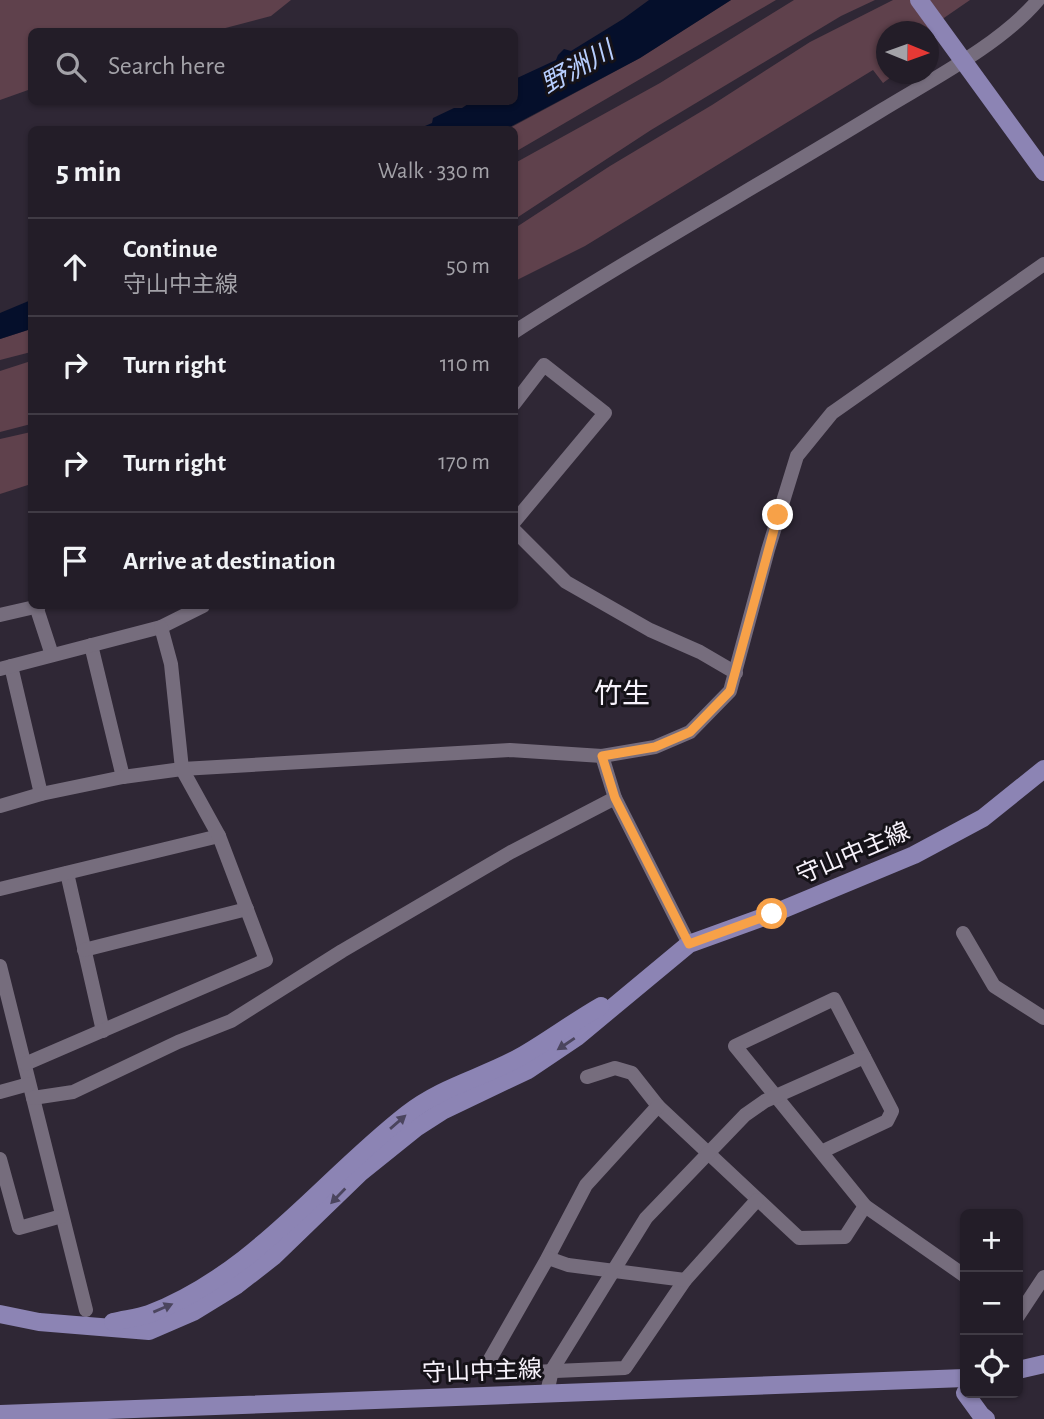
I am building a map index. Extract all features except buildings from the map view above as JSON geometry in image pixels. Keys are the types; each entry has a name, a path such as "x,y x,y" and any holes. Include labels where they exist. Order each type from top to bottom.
{"main road":[{"path":"919,0 1044,172"},
{"name":"守山中主線","path":"0,1314 39,1322 149,1331 193,1312 237,1285 273,1257 360,1173 416,1128 444,1110 528,1070 577,1037 689,944 772,914 925,849 983,818 1044,769"},
{"path":"1023,1369 1044,1364"},
{"name":"守山中主線","path":"0,1414 547,1393 960,1383"},
{"path":"972,1398 986,1419"}],"street":[{"path":"518,329 598,278 793,165 962,61 1028,12 1038,0"},
{"path":"0,806 41,794 123,777 182,769 498,750 602,756 655,747 690,732 730,691 778,515 797,456 807,441 832,412 1044,264"},
{"path":"518,399 544,365 605,413 518,517"},
{"path":"518,534 566,582 650,630 700,652 736,673"},
{"path":"0,615 28,608"},
{"path":"38,609 52,655"},
{"path":"41,794 6,667 161,627 197,609"},
{"path":"24,1064 266,960 219,836 182,769 171,664 161,627"},
{"path":"92,645 123,777"},
{"path":"602,756 615,798 689,944"},
{"path":"0,1092 73,1092 156,1051 231,1021 342,951 511,852 615,798"},
{"path":"0,890 219,836"},
{"path":"67,873 103,1031"},
{"path":"84,950 247,909"},
{"path":"963,933 994,986 1044,1018"},
{"path":"0,969 86,1310"},
{"path":"821,1152 887,1121 892,1111 834,999 735,1046 821,1152 866,1206 960,1272"},
{"path":"547,1393 552,1370 646,1218 745,1115 776,1097 864,1057"},
{"path":"587,1077 615,1068 632,1073 658,1106 799,1238 845,1237 866,1206"},
{"path":"658,1106 586,1185 485,1368 532,1372 625,1368 685,1280 757,1200"},
{"path":"1,1169 19,1228 62,1216"},
{"path":"548,1258 568,1265 685,1280"},
{"path":"1023,1307 1044,1277"}],"shaded area":[{"path":"0,0 291,0 271,16 225,28 28,28 28,90 0,100"},
{"path":"731,0 776,0 518,150 518,126 513,126 640,58"},
{"path":"794,0 875,0 841,16 651,130 518,217 518,161 660,83"},
{"path":"893,0 970,0 939,21 876,21 876,74 873,70 585,246 518,280 518,226 610,166 810,42"},
{"path":"28,330 28,353 0,360 0,339"},
{"path":"28,362 28,425 0,432 0,371"},
{"path":"28,433 28,485 0,494 0,439"}],"water":[{"name":"野洲川","path":"649,0 731,0 640,58 512,126 425,126 432,123 433,118 466,105 518,105 518,78 556,60 564,49 571,51"},
{"path":"28,301 28,330 0,339 0,313"}],"district":[{"name":"竹生","path":"622,693"}],"route":[{"path":"772,914 689,944 615,798 602,756 655,747 690,732 730,691 778,515"}]}
